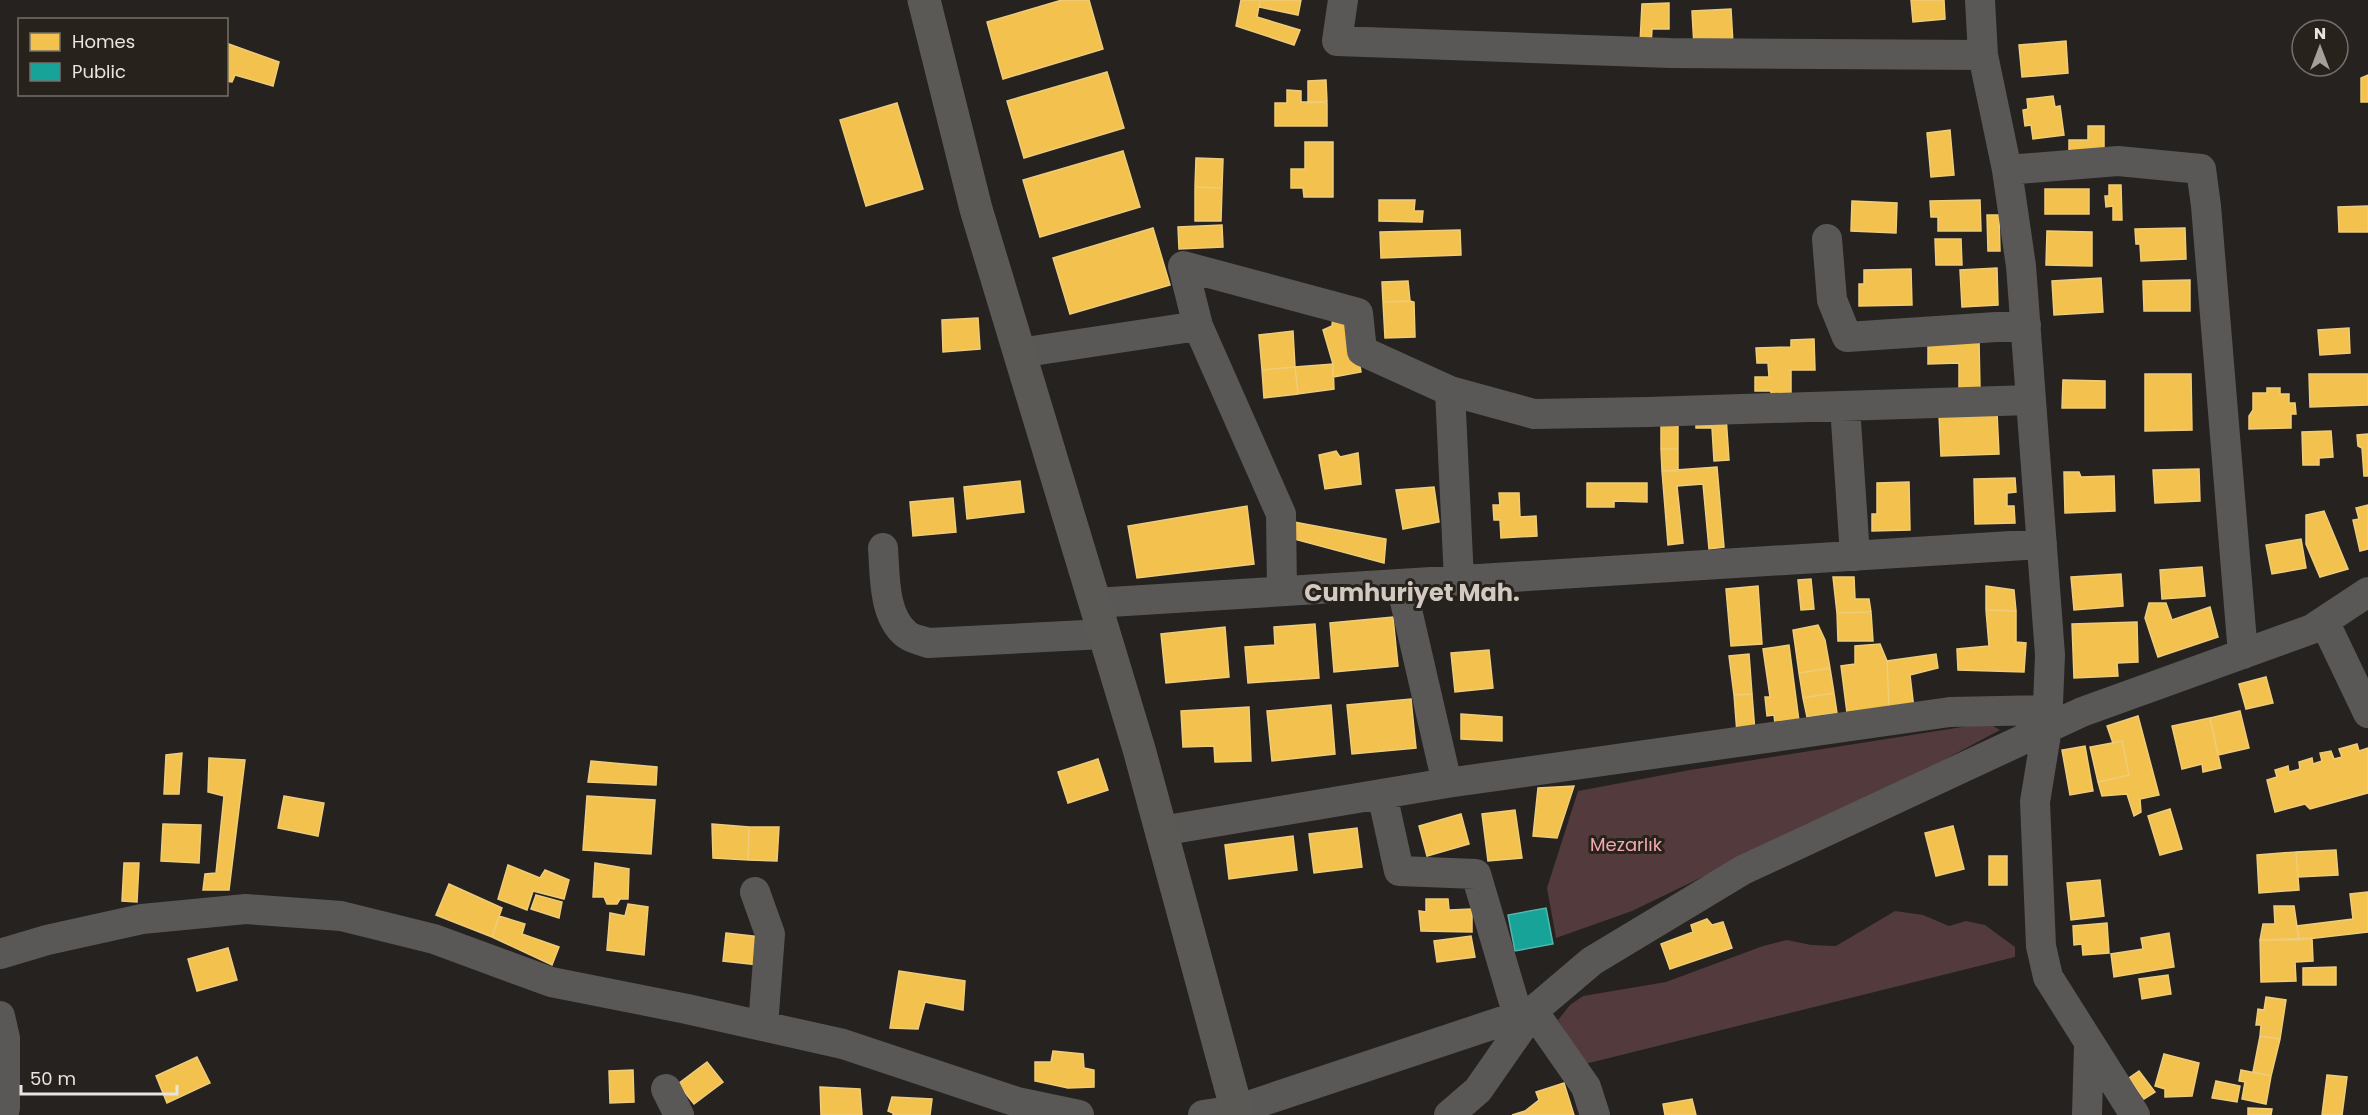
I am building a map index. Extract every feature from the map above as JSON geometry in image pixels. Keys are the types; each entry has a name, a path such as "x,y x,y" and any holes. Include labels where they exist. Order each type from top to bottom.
{"main road":[{"path":"924,0 976,209 1161,831 1237,1112"}],"street":[{"path":"1343,0 1337,41 1670,53 1983,55"},
{"path":"1980,0 1983,55 2007,170 2022,266 2050,655 2047,719 2035,802 2041,946 2048,977 2135,1115"},
{"path":"2007,170 2118,161 2201,169 2207,218 2242,654"},
{"path":"1827,239 1832,300 1847,337 2026,325"},
{"path":"1282,591 1281,514 1198,326 1183,266 1358,314 1362,351 1450,391 1534,414 2031,400"},
{"path":"1019,353 1198,326"},
{"path":"1450,391 1459,580"},
{"path":"1845,406 1855,556"},
{"path":"1094,603 2042,544"},
{"path":"883,548 887,592 893,617 906,635 928,643 1104,634"},
{"path":"1401,584 1447,783"},
{"path":"1203,1115 1237,1112 1526,1013 1592,961 1743,870 2047,719 2082,712 2312,629 2368,592"},
{"path":"2324,621 2368,713"},
{"path":"1161,831 1447,783 1950,712 2047,719"},
{"path":"1382,794 1399,871 1476,874 1526,1013 1586,1087 1595,1115"},
{"path":"755,892 770,933 764,1026"},
{"path":"0,954 47,940 142,919 246,909 341,916 434,939 551,982 843,1044 1017,1102 1079,1115"},
{"path":"1449,1115 1478,1090 1526,1013"},
{"path":"0,1016 5,1038 3,1115"},
{"path":"2087,1115 2089,1045"}],"green space":[{"name":"Mezarlık","path":"1988,723 2000,730 1942,761 1632,911 1556,938 1547,888 1578,791 1690,770"},
{"path":"1895,911 1923,915 1949,926 1966,921 1985,925 2015,947 2015,957 1585,1064 1558,1020 1570,1005 1583,996 1666,982 1763,946 1787,940 1811,945 1836,946"}],"building: Homes":[{"path":"1062,0 1089,0 1103,49 1003,79 987,22"},
{"path":"1241,0 1260,0 1257,17 1300,30 1294,45 1236,26"},
{"path":"1260,0 1301,0 1298,15 1259,7"},
{"path":"1911,0 1944,0 1945,19 1913,22"},
{"path":"1669,3 1669,29 1652,29 1651,46 1640,44 1642,4"},
{"path":"1731,9 1733,44 1694,47 1692,11"},
{"path":"2066,41 2068,73 2022,77 2019,45"},
{"path":"228,44 279,62 273,86 235,75 232,82 228,81"},
{"path":"1107,72 1124,128 1024,158 1007,101"},
{"path":"2368,75 2368,102 2361,102 2361,78"},
{"path":"1326,80 1327,102 1308,103 1308,81"},
{"path":"1287,90 1301,91 1301,102 1327,102 1327,126 1275,126 1275,103 1287,103"},
{"path":"2053,96 2055,107 2060,106 2064,135 2033,139 2031,125 2025,126 2023,110 2028,109 2027,99"},
{"path":"897,103 923,189 866,206 840,120"},
{"path":"2088,126 2104,126 2104,150 2069,151 2069,140 2088,140"},
{"path":"1950,130 1954,175 1931,177 1927,133"},
{"path":"1305,142 1333,142 1333,197 1304,197 1303,188 1291,188 1291,169 1305,169"},
{"path":"1123,151 1140,207 1040,237 1023,180"},
{"path":"1196,158 1223,159 1222,188 1195,187"},
{"path":"2109,185 2121,185 2122,220 2113,220 2113,206 2106,207 2105,196 2109,196"},
{"path":"1195,187 1222,188 1221,221 1195,221"},
{"path":"2045,189 2089,189 2089,214 2045,214"},
{"path":"1379,200 1415,200 1414,211 1423,211 1422,222 1379,221"},
{"path":"1980,200 1981,231 1938,231 1938,217 1931,217 1930,201"},
{"path":"1852,201 1897,203 1896,233 1851,231"},
{"path":"2368,206 2368,232 2339,232 2338,207"},
{"path":"1987,215 1999,215 2000,251 1988,251"},
{"path":"1222,225 1223,247 1179,249 1178,227"},
{"path":"1153,228 1170,285 1070,314 1053,258"},
{"path":"2185,228 2186,259 2141,261 2140,244 2136,244 2135,229"},
{"path":"1460,230 1461,255 1381,258 1380,232"},
{"path":"2047,231 2092,232 2092,266 2046,265"},
{"path":"1935,239 1961,239 1962,265 1936,265"},
{"path":"1997,268 1998,305 1962,307 1960,270"},
{"path":"1911,269 1912,305 1859,306 1859,284 1864,284 1864,270"},
{"path":"2101,278 2103,312 2054,315 2052,281"},
{"path":"2190,280 2190,311 2144,311 2143,281"},
{"path":"1408,281 1410,301 1383,302 1382,282"},
{"path":"1383,302 1414,302 1415,337 1385,338"},
{"path":"1333,315 1352,323 1361,372 1333,377 1333,364 1323,330 1332,326"},
{"path":"978,318 980,349 943,352 942,320"},
{"path":"2349,328 2350,353 2320,355 2318,330"},
{"path":"1293,331 1295,367 1262,370 1259,335"},
{"path":"1814,339 1815,370 1791,370 1791,398 1771,399 1771,391 1755,391 1755,377 1769,377 1768,363 1757,363 1756,348 1791,347 1791,340"},
{"path":"1979,340 1980,389 1959,390 1959,363 1928,364 1928,341"},
{"path":"1333,364 1334,389 1298,394 1295,367"},
{"path":"1295,367 1298,394 1264,398 1262,370"},
{"path":"2145,374 2191,374 2192,430 2145,431"},
{"path":"2309,374 2368,374 2368,405 2310,407"},
{"path":"2063,380 2105,381 2105,408 2062,408"},
{"path":"2267,388 2280,388 2280,394 2289,394 2289,403 2295,403 2296,414 2291,414 2291,428 2249,429 2249,416 2253,410 2253,393 2267,393"},
{"path":"1997,412 1999,454 1941,456 1939,415"},
{"path":"1726,416 1729,460 1714,461 1712,428 1696,428 1696,418"},
{"path":"1661,423 1678,423 1678,449 1661,449"},
{"path":"2331,431 2333,457 2319,458 2319,465 2303,465 2302,432"},
{"path":"2368,434 2368,476 2364,476 2362,448 2358,446 2357,435"},
{"path":"1661,449 1678,449 1678,471 1662,471"},
{"path":"1336,451 1340,457 1358,453 1361,484 1325,489 1319,455"},
{"path":"1717,467 1724,547 1709,549 1703,484 1677,486 1683,543 1668,545 1662,471"},
{"path":"2199,469 2200,501 2155,503 2153,470"},
{"path":"2064,472 2079,472 2081,477 2114,476 2115,511 2065,513"},
{"path":"2015,478 2016,492 2007,493 2007,506 2014,506 2015,523 1975,524 1974,479"},
{"path":"1020,481 1024,512 967,519 964,487"},
{"path":"1909,482 1910,530 1872,531 1872,514 1877,514 1877,483"},
{"path":"1587,483 1647,483 1647,502 1614,501 1614,507 1587,507"},
{"path":"1434,487 1439,522 1403,529 1396,490"},
{"path":"1499,493 1519,493 1520,517 1536,516 1537,536 1501,538 1500,520 1494,520 1493,505 1500,505"},
{"path":"953,498 956,532 913,536 910,502"},
{"path":"2368,505 2368,549 2360,551 2353,520 2359,519 2356,508"},
{"path":"1247,506 1254,564 1137,578 1128,526"},
{"path":"2324,511 2348,569 2320,577 2306,544 2306,515"},
{"path":"1294,522 1386,539 1384,563 1294,539"},
{"path":"2301,539 2306,568 2272,574 2266,545"},
{"path":"2202,567 2205,596 2162,599 2160,570"},
{"path":"2121,574 2123,606 2074,610 2071,577"},
{"path":"1833,577 1854,577 1855,599 1869,599 1871,612 1837,613"},
{"path":"1811,579 1814,609 1801,610 1798,580"},
{"path":"1758,586 1762,644 1731,646 1726,589"},
{"path":"1986,586 2014,590 2016,611 1986,610"},
{"path":"2149,603 2166,603 2172,620 2210,607 2218,637 2158,657 2145,618"},
{"path":"1986,610 2016,611 2016,642 2026,643 2024,672 1958,670 1957,649 1989,646"},
{"path":"1871,612 1873,641 1838,641 1837,613"},
{"path":"1393,617 1398,666 1334,672 1330,623"},
{"path":"2137,622 2138,662 2117,663 2118,676 2074,678 2072,624"},
{"path":"1315,624 1319,678 1248,683 1245,647 1275,645 1274,627"},
{"path":"1818,625 1825,640 1830,668 1799,673 1793,630"},
{"path":"1225,627 1229,677 1166,683 1161,634"},
{"path":"1880,644 1887,661 1889,708 1847,713 1841,666 1855,664 1855,646"},
{"path":"1789,645 1799,721 1775,724 1774,715 1767,716 1765,697 1770,697 1763,649"},
{"path":"1489,650 1493,688 1455,692 1451,653"},
{"path":"1749,654 1752,694 1734,695 1729,656"},
{"path":"1936,654 1938,668 1910,675 1914,709 1889,708 1887,661"},
{"path":"1830,668 1834,693 1803,698 1799,673"},
{"path":"2266,677 2273,703 2246,709 2239,684"},
{"path":"1834,693 1837,713 1807,717 1803,698"},
{"path":"1752,694 1755,732 1737,733 1734,695"},
{"path":"1411,699 1416,748 1352,754 1347,705"},
{"path":"1331,705 1335,754 1272,761 1267,711"},
{"path":"1249,707 1251,761 1215,762 1214,746 1183,747 1181,711"},
{"path":"2240,711 2249,748 2218,755 2210,718"},
{"path":"1461,714 1502,717 1502,741 1461,739"},
{"path":"2138,716 2159,795 2140,799 2141,812 2134,816 2127,794 2102,796 2098,782 2129,775 2122,741 2113,743 2107,726"},
{"path":"2210,718 2221,768 2203,772 2202,764 2182,769 2172,726"},
{"path":"2122,741 2129,775 2098,782 2090,747"},
{"path":"2357,744 2359,751 2368,748 2368,793 2310,809 2305,804 2275,812 2267,780 2277,777 2275,770 2288,766 2289,772 2300,769 2299,762 2312,758 2313,764 2322,761 2320,753 2331,751 2334,759 2342,757 2339,749"},
{"path":"2085,746 2093,791 2070,795 2062,750"},
{"path":"182,753 179,794 164,794 166,755"},
{"path":"209,758 245,760 229,890 203,890 205,874 216,873 224,796 208,792"},
{"path":"1098,759 1108,790 1068,803 1058,772"},
{"path":"591,761 657,767 656,785 588,782"},
{"path":"1574,786 1557,838 1533,836 1538,788"},
{"path":"284,796 324,803 318,836 278,828"},
{"path":"587,796 655,800 651,854 583,850"},
{"path":"2170,809 2182,849 2160,855 2148,816"},
{"path":"1515,810 1522,858 1488,861 1482,814"},
{"path":"1461,814 1469,844 1427,856 1419,826"},
{"path":"163,824 201,825 199,863 161,861"},
{"path":"712,824 749,827 748,860 713,858"},
{"path":"1953,826 1964,869 1936,876 1925,833"},
{"path":"749,827 779,827 777,861 748,860"},
{"path":"1357,828 1362,867 1314,873 1309,834"},
{"path":"1293,836 1297,870 1229,879 1225,845"},
{"path":"2336,850 2338,875 2298,877 2296,852"},
{"path":"2296,852 2299,890 2259,893 2257,855"},
{"path":"1989,856 2007,856 2007,885 1989,885"},
{"path":"124,863 139,863 137,902 122,901"},
{"path":"595,863 629,869 628,899 620,899 617,904 607,904 604,897 593,897"},
{"path":"508,865 540,878 545,870 569,880 564,899 533,891 527,910 498,899"},
{"path":"2100,880 2104,916 2071,920 2067,883"},
{"path":"449,884 502,908 492,937 436,915"},
{"path":"2368,892 2368,932 2299,940 2297,926 2353,919 2350,894"},
{"path":"536,895 562,902 559,918 531,909"},
{"path":"1426,899 1448,899 1449,910 1472,909 1472,932 1421,931 1419,911 1426,912"},
{"path":"628,904 648,907 644,955 607,950 610,913 625,916"},
{"path":"2274,906 2294,906 2299,940 2260,940 2263,924 2275,924"},
{"path":"499,916 525,924 522,934 559,947 552,965 492,937"},
{"path":"1707,919 1712,925 1723,922 1732,948 1670,969 1661,944 1693,932 1691,925"},
{"path":"2107,923 2109,953 2083,955 2082,944 2074,945 2073,926"},
{"path":"726,933 761,937 758,965 723,961"},
{"path":"2169,933 2174,967 2114,977 2111,954 2143,949 2141,938"},
{"path":"1471,936 1475,957 1437,962 1434,941"},
{"path":"2312,938 2313,961 2295,962 2296,981 2261,982 2260,940"},
{"path":"228,948 237,980 197,991 188,959"},
{"path":"2336,967 2336,985 2303,985 2303,968"},
{"path":"899,971 965,981 963,1010 925,1002 918,1029 890,1028"},
{"path":"2168,975 2171,994 2142,999 2139,979"},
{"path":"2266,997 2286,1000 2280,1039 2260,1036 2261,1025 2256,1025 2258,1009 2264,1010"},
{"path":"2260,1036 2280,1039 2271,1076 2253,1072"},
{"path":"1053,1051 1083,1054 1084,1068 1094,1070 1094,1087 1068,1088 1035,1081 1035,1062 1051,1062"},
{"path":"2164,1054 2199,1063 2192,1096 2165,1097 2165,1089 2155,1086"},
{"path":"197,1057 210,1083 167,1103 156,1076"},
{"path":"707,1062 723,1082 694,1104 678,1084"},
{"path":"633,1070 634,1102 610,1103 609,1071"},
{"path":"2241,1070 2271,1076 2266,1104 2242,1099 2245,1082 2239,1081"},
{"path":"2139,1071 2155,1092 2144,1099 2129,1078"},
{"path":"2327,1075 2347,1077 2342,1115 2322,1115"},
{"path":"2216,1081 2240,1086 2237,1102 2212,1098"},
{"path":"1564,1083 1574,1115 1512,1115 1525,1111 1539,1100 1536,1092"},
{"path":"820,1087 860,1089 862,1115 821,1115"},
{"path":"892,1097 932,1099 930,1115 893,1115 888,1111"},
{"path":"1692,1099 1696,1115 1665,1115 1663,1104"},
{"path":"2248,1108 2272,1109 2271,1115 2248,1115"}],"building: Public":[{"path":"1546,908 1553,944 1515,951 1508,915"}],"district":[{"name":"Cumhuriyet Mah.","path":"1412,593"}]}
